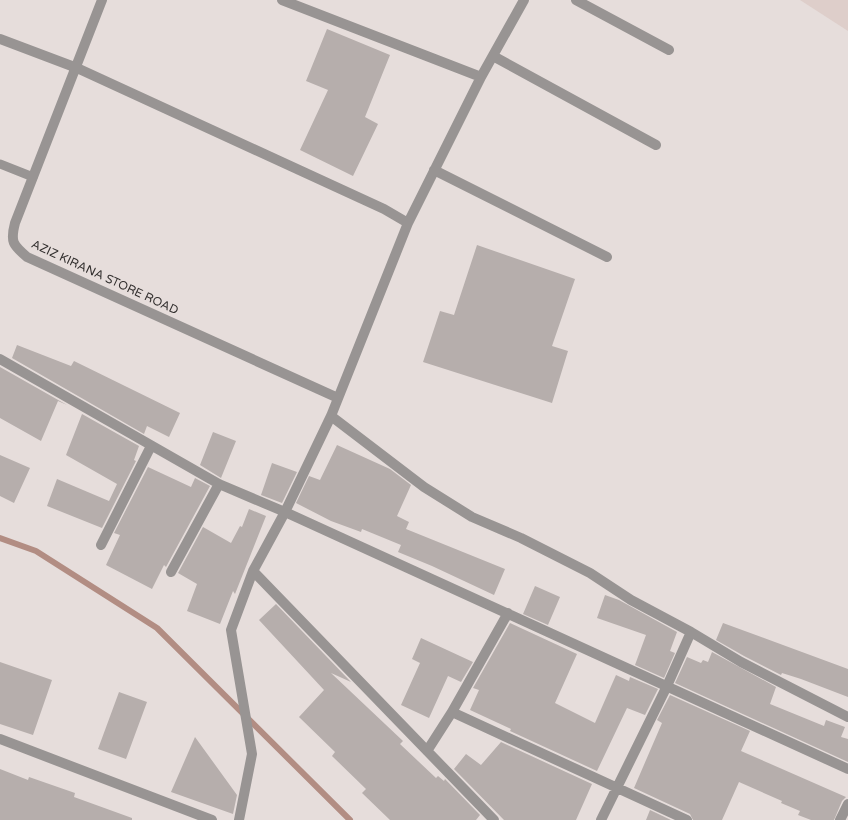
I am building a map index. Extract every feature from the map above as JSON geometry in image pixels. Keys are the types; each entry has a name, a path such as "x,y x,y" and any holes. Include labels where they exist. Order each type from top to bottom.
{"street":[{"name":"AZIZ KIRANA STORE ROAD","path":"102,0 77,68 15,223 11,237 16,247 27,257 338,398"},
{"path":"282,0 481,77"},
{"path":"239,820 252,754 231,630 253,571 285,512 331,416 408,223 481,77 524,0"},
{"path":"576,0 669,50"},
{"path":"0,39 77,68 384,209 408,223"},
{"path":"493,56 656,145"},
{"path":"434,170 608,257"},
{"path":"0,359 219,484 285,512 508,613 848,769"},
{"path":"331,416 424,487 472,517 521,538 590,573 631,600 691,632 741,662 848,717"},
{"path":"101,545 151,446"},
{"path":"171,572 219,484"},
{"path":"253,571 494,820"},
{"path":"427,751 452,712 508,613"},
{"path":"601,820 618,789 691,632"},
{"path":"452,712 687,820"},
{"path":"0,739 212,820"},
{"path":"840,820 848,804"}],"lane":[{"path":"0,164 33,178"}],"shaded area":[{"path":"800,0 848,0 848,31"}],"building":[{"path":"327,29 390,55 365,117 378,124 353,176 300,150 328,90 306,81"},
{"path":"477,245 575,279 552,346 568,351 552,403 423,362 440,311 454,315"},
{"path":"17,345 71,366 74,361 180,413 169,437 147,426 144,434 12,358"},
{"path":"0,367 67,405 58,401 41,441 0,418"},
{"path":"82,414 139,446 134,460 136,461 102,528 47,506 57,479 109,501 117,484 66,455"},
{"path":"213,432 236,441 221,478 200,465"},
{"path":"337,445 390,469 411,485 397,516 409,522 406,529 505,569 494,595 398,552 401,545 362,529 361,532 331,521 296,503 309,476 320,480"},
{"path":"0,455 30,468 14,503 0,496"},
{"path":"272,463 297,472 282,503 261,495"},
{"path":"148,467 191,487 195,478 210,486 166,567 164,565 152,589 106,565 120,535 114,533"},
{"path":"249,509 266,516 235,594 233,591 220,624 187,611 197,584 178,573 203,527 231,543 240,526 242,527"},
{"path":"535,586 560,597 548,625 523,614"},
{"path":"605,595 619,600 677,632 670,651 675,653 664,678 635,665 646,635 597,618"},
{"path":"276,604 351,682 331,673 403,741 400,744 436,778 438,776 444,781 445,779 480,815 476,820 390,820 362,793 366,789 332,756 335,752 299,717 324,690 259,620"},
{"path":"510,623 577,654 555,703 595,723 616,675 629,681 630,677 658,689 645,715 627,708 597,771 510,731 511,729 470,710 479,690 473,688"},
{"path":"723,623 848,669 848,697 801,679 782,673 781,675 716,640"},
{"path":"421,638 473,662 461,682 448,676 429,718 401,705 420,663 412,659"},
{"path":"712,652 776,687 770,704 824,726 826,720 845,727 841,737 848,739 848,762 675,683 687,657 701,663 703,660 708,662"},
{"path":"0,662 52,680 33,735 0,724"},
{"path":"119,692 147,702 126,759 98,749"},
{"path":"670,695 750,731 741,751 846,797 842,801 834,820 811,820 798,815 800,811 781,803 782,801 739,782 722,820 693,820 690,814 634,788 662,723 657,720"},
{"path":"195,737 237,795 233,814 171,792"},
{"path":"501,742 592,784 576,820 504,820 454,769 466,754 481,765"},
{"path":"0,769 28,780 29,777 75,793 74,797 132,818 132,820 0,820"},
{"path":"650,810 671,820 646,820"}],"waterway":[{"path":"0,538 36,551 157,628 350,820"}]}
